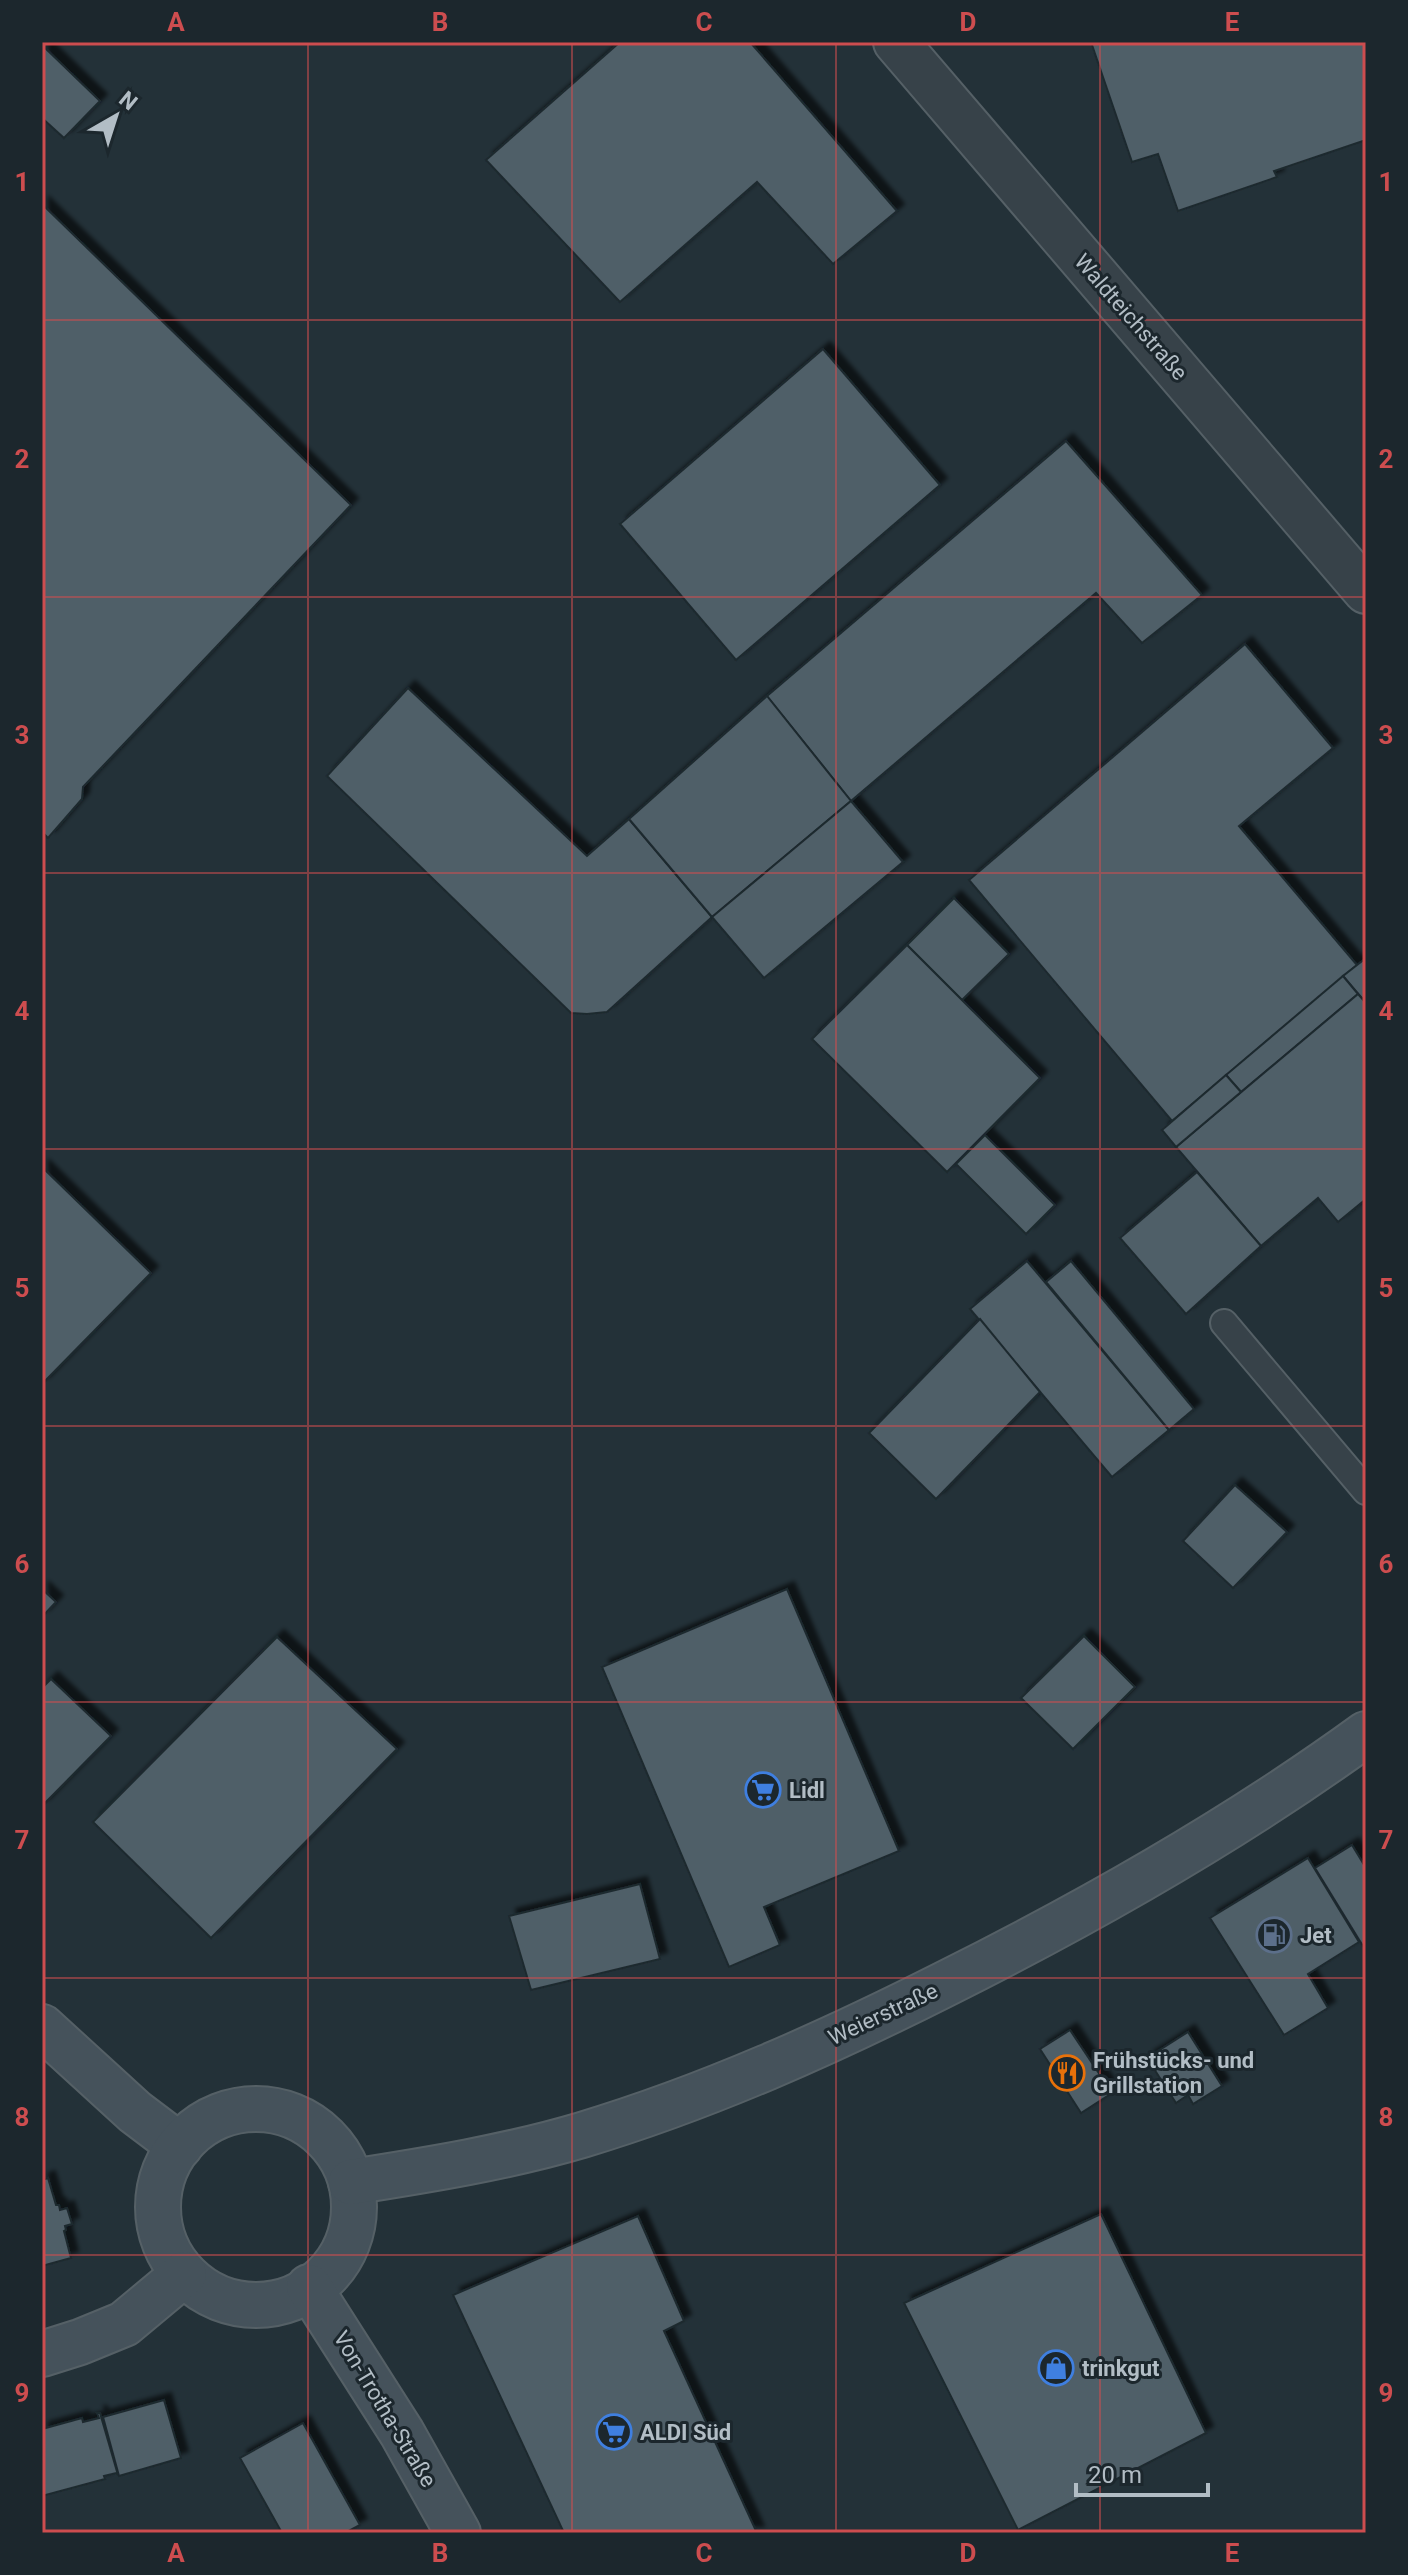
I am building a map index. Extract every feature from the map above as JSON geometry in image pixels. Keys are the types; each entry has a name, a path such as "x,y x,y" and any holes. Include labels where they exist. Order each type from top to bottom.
{"main road":[{"name":"Weierstraße","path":"351,2182 503,2154 608,2127 710,2091 872,2021 1012,1951 1143,1879 1366,1734"},
{"path":"42,2027 135,2112 180,2146"},
{"path":"260,2109 299,2118 330,2142 341,2156 351,2182 355,2212 348,2241 332,2267 309,2287 282,2300 252,2304 222,2299 184,2274 165,2245 158,2211 163,2177 180,2146 202,2126 222,2116 260,2109"},
{"path":"42,2354 124,2324 184,2274"},
{"name":"Von-Trotha-Straße","path":"309,2287 402,2433 458,2533"}],"street":[{"name":"Waldteichstraße","path":"896,42 1366,591"}],"lane":[{"path":"1224,1323 1366,1491"}],"building":[{"path":"620,42 750,42 897,211 833,264 757,182 620,302 486,160"},
{"path":"1091,42 1366,42 1366,140 1274,171 1277,177 1178,211 1158,154 1132,162"},
{"path":"42,45 100,101 64,138 42,118"},
{"path":"42,204 351,505 83,787 82,799 48,838 42,832"},
{"path":"823,349 940,485 736,660 620,524"},
{"path":"1066,441 1202,595 1142,643 1096,593 851,801 767,696"},
{"path":"1245,644 1333,748 1239,826 1357,965 1172,1121 969,880"},
{"path":"408,688 587,856 629,819 712,917 607,1012 571,1013 327,776"},
{"path":"767,696 851,801 712,917 629,819"},
{"path":"851,801 903,862 764,978 712,917"},
{"path":"954,898 1009,954 962,1000 907,945"},
{"path":"907,945 1040,1078 947,1172 812,1039"},
{"path":"1366,958 1366,1003 1343,976"},
{"path":"1343,976 1358,994 1241,1092 1226,1075"},
{"path":"1358,994 1366,1003 1366,1199 1338,1222 1318,1198 1261,1246 1176,1147"},
{"path":"1226,1075 1241,1092 1176,1147 1162,1130"},
{"path":"985,1135 1055,1205 1026,1234 956,1164"},
{"path":"42,1167 151,1273 42,1384"},
{"path":"1197,1172 1261,1246 1186,1314 1120,1238"},
{"path":"1027,1261 1169,1430 1112,1477 970,1309"},
{"path":"1071,1261 1194,1409 1169,1430 1046,1282"},
{"path":"980,1319 1040,1392 936,1499 869,1433"},
{"path":"1235,1485 1287,1532 1233,1588 1183,1541"},
{"path":"42,1589 56,1602 42,1617"},
{"name":"Lidl","path":"787,1589 899,1851 764,1907 780,1945 729,1967 602,1667"},
{"path":"1084,1636 1135,1687 1073,1749 1021,1698"},
{"path":"277,1637 397,1749 211,1938 93,1822"},
{"path":"51,1679 111,1736 42,1806 42,1688"},
{"path":"1352,1845 1366,1868 1366,1951 1315,1868"},
{"path":"1308,1858 1359,1942 1308,1974 1328,2008 1284,2035 1210,1918"},
{"path":"640,1884 660,1959 531,1990 509,1916"},
{"path":"1070,2030 1112,2093 1081,2113 1040,2049"},
{"path":"1188,2032 1222,2086 1193,2104 1188,2095 1176,2103 1147,2058"},
{"path":"48,2178 56,2205 60,2210 67,2208 72,2224 65,2226 64,2231 71,2258 42,2266 42,2180"},
{"name":"trinkgut","path":"1101,2214 1206,2433 1018,2530 904,2303"},
{"name":"ALDI Süd","path":"638,2216 684,2321 664,2331 757,2533 564,2533 453,2295"},
{"path":"164,2400 181,2458 119,2476 103,2417"},
{"path":"97,2413 100,2413 118,2475 104,2476 105,2479 42,2496 42,2429 82,2418 83,2422 99,2418"},
{"path":"303,2423 360,2525 345,2533 282,2533 240,2458"}],"place":[{"name":"Lidl","path":"763,1790"},
{"name":"Jet","path":"1274,1935"},
{"name":"Frühstücks- und Grillstation","path":"1067,2073"},
{"name":"trinkgut","path":"1056,2368"},
{"name":"ALDI Süd","path":"614,2432"}]}
